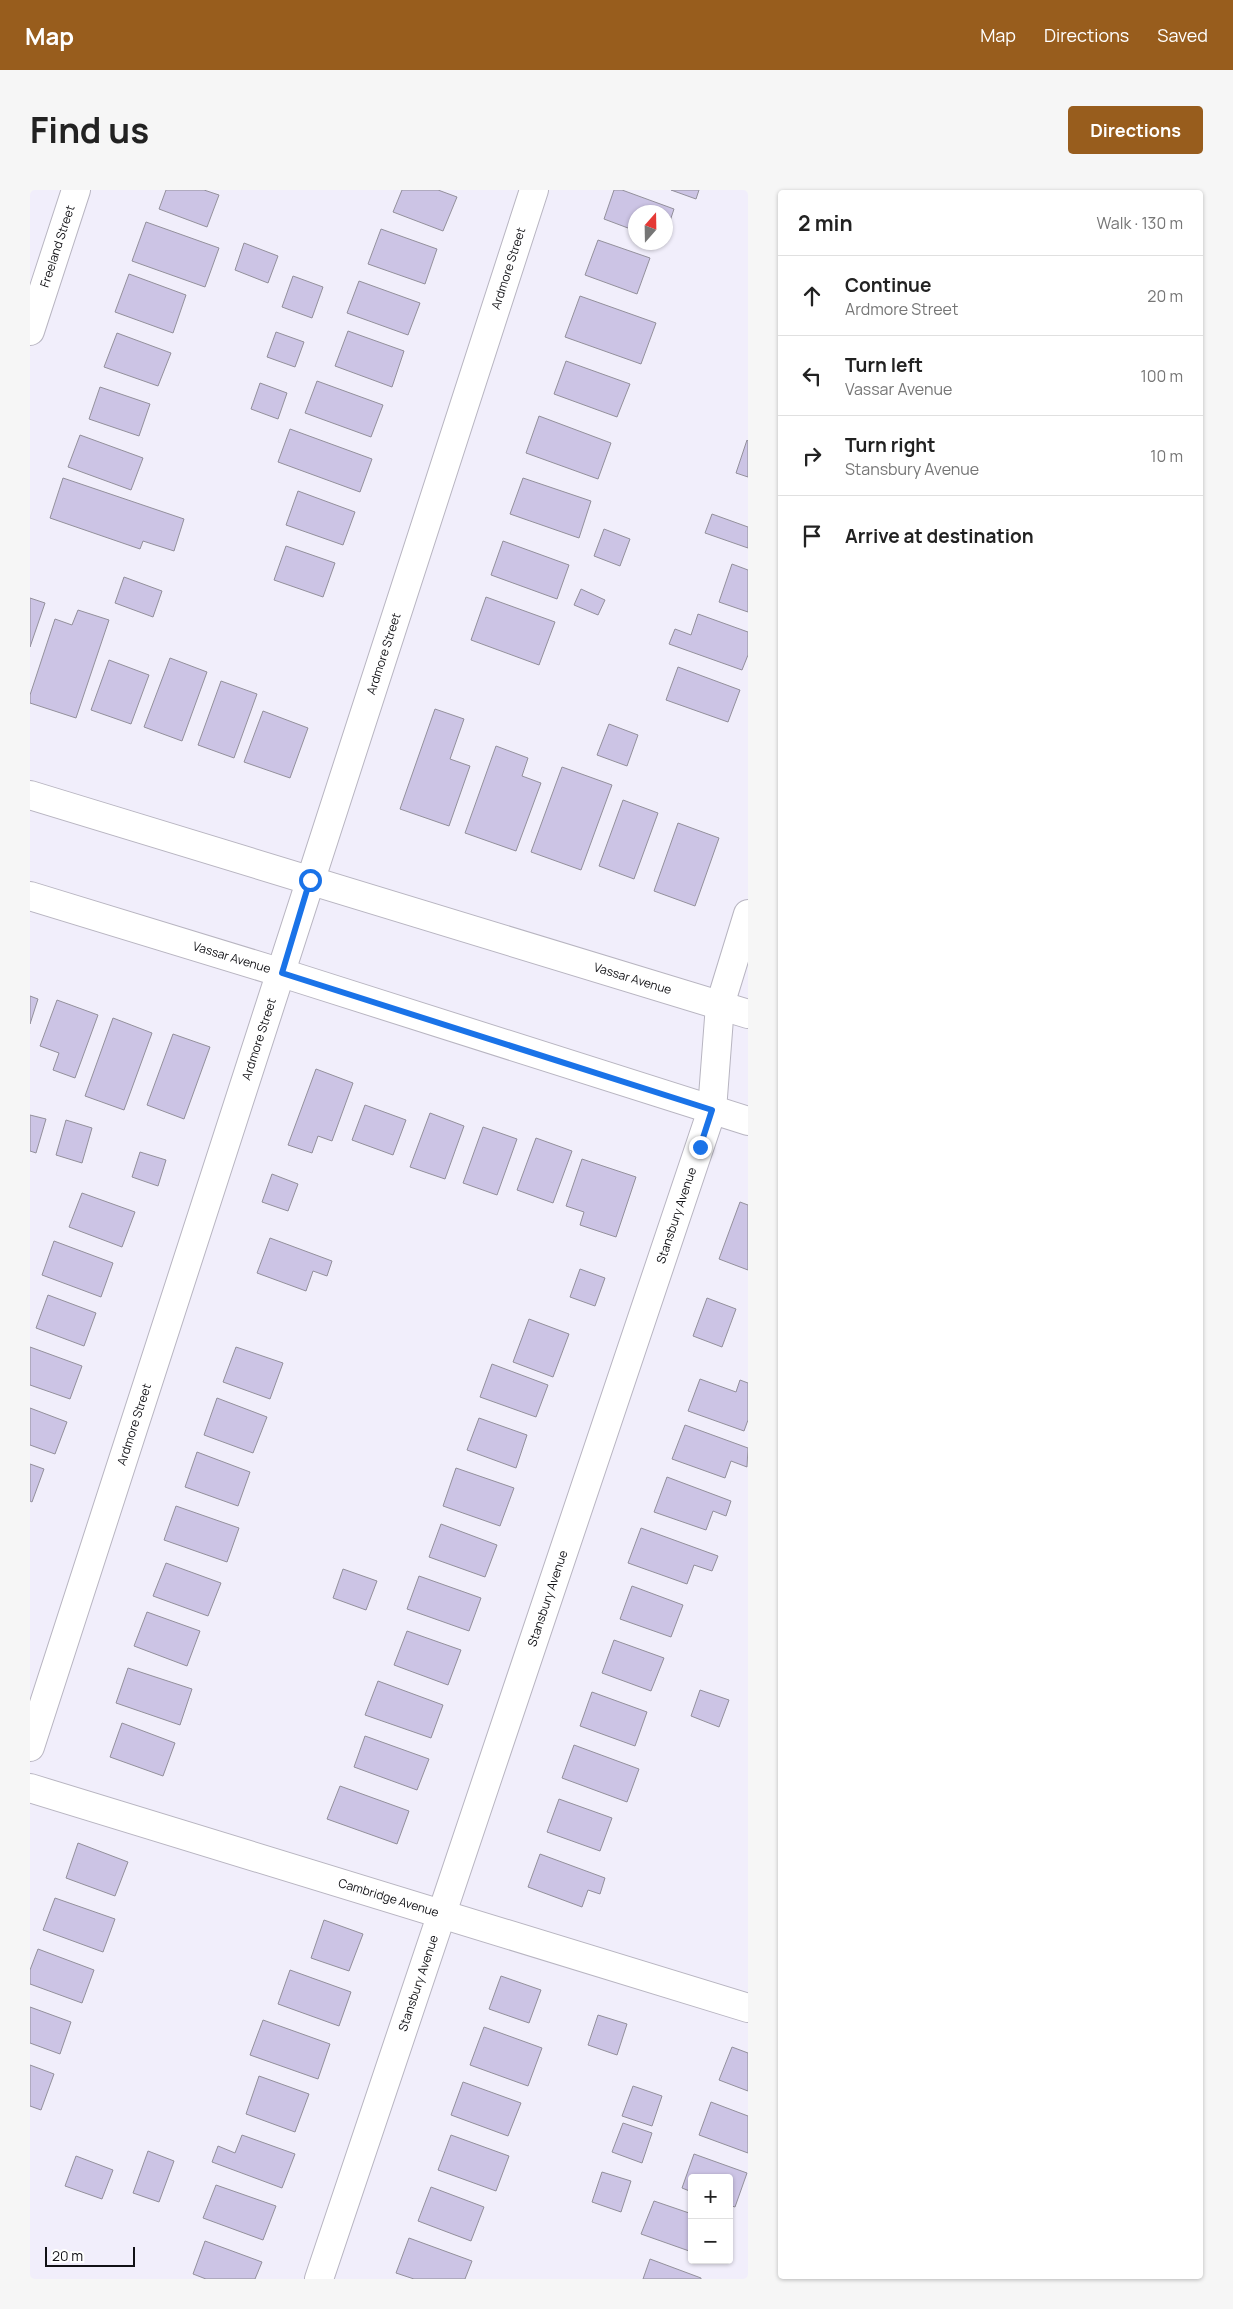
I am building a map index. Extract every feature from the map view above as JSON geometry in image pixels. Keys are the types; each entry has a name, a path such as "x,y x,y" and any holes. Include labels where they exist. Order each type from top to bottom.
{"street":[{"name":"Freeland Street","path":"30,331 76,190"},
{"name":"Ardmore Street","path":"30,1747 534,190"},
{"name":"Vassar Avenue","path":"30,795 748,1014"},
{"name":"Vassar Avenue","path":"30,896 282,973 748,1121"},
{"name":"Stansbury Avenue","path":"319,2279 712,1110 720,1005 748,914"},
{"name":"Cambridge Avenue","path":"30,1788 748,2008"}],"building":[{"path":"166,190 204,190 219,195 207,227 159,209"},
{"path":"402,190 438,190 457,197 443,231 393,212"},
{"path":"614,190 622,190 663,205 628,205 628,228 604,219"},
{"path":"671,190 699,190 696,199"},
{"path":"146,222 219,248 205,287 132,261"},
{"path":"381,229 437,249 425,284 368,264"},
{"path":"598,240 650,258 637,294 585,275"},
{"path":"244,243 278,256 268,283 235,270"},
{"path":"129,274 186,295 173,333 115,312"},
{"path":"293,276 323,287 312,318 282,307"},
{"path":"359,281 420,303 408,335 347,313"},
{"path":"580,296 656,323 641,364 565,337"},
{"path":"348,331 404,351 392,387 335,366"},
{"path":"276,332 304,342 295,367 267,357"},
{"path":"117,333 171,353 158,386 104,367"},
{"path":"566,361 630,384 617,417 554,394"},
{"path":"317,381 383,405 371,437 305,413"},
{"path":"260,383 287,393 278,419 251,409"},
{"path":"100,387 150,404 139,436 89,419"},
{"path":"539,416 611,443 598,479 526,453"},
{"path":"290,429 372,459 360,492 278,462"},
{"path":"80,435 143,458 131,490 68,467"},
{"path":"748,441 748,477 736,473"},
{"path":"63,478 184,519 174,551 143,541 140,549 50,518"},
{"path":"523,478 591,501 579,538 510,514"},
{"path":"298,491 355,512 343,545 286,525"},
{"path":"712,514 748,527 748,548 705,533"},
{"path":"604,529 630,539 620,566 594,556"},
{"path":"503,541 569,565 557,599 491,575"},
{"path":"286,546 335,563 323,597 274,580"},
{"path":"732,564 748,570 748,612 719,602"},
{"path":"124,577 162,591 153,617 115,603"},
{"path":"581,589 605,600 598,615 574,605"},
{"path":"486,597 555,622 539,665 471,640"},
{"path":"30,598 45,603 30,647"},
{"path":"78,610 109,620 76,718 30,703 30,695 55,619 72,625"},
{"path":"698,614 748,632 748,655 742,670 669,644 675,629 691,635"},
{"path":"170,658 207,672 182,741 144,727"},
{"path":"109,660 149,675 131,724 91,710"},
{"path":"678,667 740,690 728,722 666,700"},
{"path":"221,681 257,694 234,758 198,745"},
{"path":"435,709 464,719 450,759 470,766 449,826 400,809"},
{"path":"263,711 308,728 290,778 244,762"},
{"path":"609,724 638,735 627,766 597,755"},
{"path":"496,746 528,758 522,776 541,783 516,851 465,833"},
{"path":"562,767 612,785 581,870 531,852"},
{"path":"623,800 658,813 634,879 599,866"},
{"path":"678,823 719,838 695,906 654,891"},
{"path":"30,996 38,999 30,1024"},
{"path":"57,1000 98,1015 75,1078 53,1070 59,1053 40,1046"},
{"path":"113,1018 152,1033 124,1110 85,1096"},
{"path":"173,1034 210,1047 184,1119 147,1105"},
{"path":"316,1069 353,1083 332,1141 318,1136 312,1153 288,1145"},
{"path":"365,1105 406,1120 393,1155 352,1140"},
{"path":"430,1113 464,1126 445,1179 410,1167"},
{"path":"30,1115 46,1119 36,1153 30,1151"},
{"path":"66,1120 92,1128 82,1163 56,1155"},
{"path":"483,1127 517,1139 497,1195 463,1183"},
{"path":"536,1138 572,1151 553,1203 517,1190"},
{"path":"140,1152 166,1160 158,1186 132,1177"},
{"path":"582,1159 636,1177 616,1237 580,1225 584,1212 566,1206"},
{"path":"272,1174 298,1184 288,1211 262,1202"},
{"path":"82,1193 135,1212 122,1247 69,1227"},
{"path":"740,1202 748,1205 748,1270 719,1259"},
{"path":"270,1238 332,1261 327,1276 313,1271 306,1291 257,1273"},
{"path":"54,1241 113,1263 101,1297 42,1275"},
{"path":"580,1269 605,1278 595,1306 570,1297"},
{"path":"48,1295 96,1313 84,1346 36,1328"},
{"path":"707,1298 736,1309 722,1347 693,1336"},
{"path":"529,1319 569,1334 553,1377 513,1362"},
{"path":"30,1347 82,1366 70,1399 30,1385"},
{"path":"236,1347 283,1363 270,1399 223,1382"},
{"path":"492,1364 548,1385 536,1417 480,1397"},
{"path":"700,1379 736,1392 740,1380 748,1383 748,1420 744,1431 688,1411"},
{"path":"217,1398 267,1417 253,1453 204,1435"},
{"path":"30,1408 67,1422 55,1454 30,1445"},
{"path":"479,1418 527,1435 516,1468 467,1450"},
{"path":"685,1425 748,1448 747,1467 731,1461 725,1478 672,1459"},
{"path":"197,1452 250,1472 238,1506 185,1487"},
{"path":"30,1464 44,1469 32,1502 30,1501"},
{"path":"456,1468 514,1488 500,1526 443,1506"},
{"path":"667,1477 731,1501 726,1516 713,1511 706,1530 654,1512"},
{"path":"176,1506 239,1528 227,1562 164,1540"},
{"path":"441,1524 497,1545 485,1577 429,1557"},
{"path":"641,1528 718,1556 712,1571 694,1565 687,1584 628,1563"},
{"path":"166,1563 221,1583 208,1616 153,1596"},
{"path":"343,1569 377,1581 366,1610 333,1598"},
{"path":"419,1576 481,1598 469,1631 407,1609"},
{"path":"632,1586 683,1605 671,1637 620,1619"},
{"path":"147,1612 200,1631 187,1666 134,1646"},
{"path":"407,1631 461,1650 448,1685 394,1665"},
{"path":"614,1640 664,1658 651,1691 602,1673"},
{"path":"128,1668 192,1689 180,1725 116,1703"},
{"path":"378,1681 443,1705 431,1738 365,1715"},
{"path":"700,1690 729,1700 719,1727 691,1716"},
{"path":"592,1692 647,1712 635,1746 580,1726"},
{"path":"122,1723 175,1743 163,1776 110,1757"},
{"path":"365,1736 429,1759 417,1790 354,1767"},
{"path":"574,1745 639,1769 627,1802 562,1778"},
{"path":"340,1786 409,1811 397,1844 327,1819"},
{"path":"559,1799 612,1818 600,1851 547,1832"},
{"path":"78,1843 128,1862 115,1896 66,1878"},
{"path":"540,1854 605,1878 600,1894 588,1890 582,1907 528,1887"},
{"path":"55,1898 115,1919 103,1952 43,1930"},
{"path":"324,1920 363,1934 349,1971 311,1958"},
{"path":"38,1949 94,1970 82,2003 30,1984 30,1970"},
{"path":"290,1970 351,1992 339,2026 278,2004"},
{"path":"501,1976 541,1990 529,2023 489,2009"},
{"path":"30,2007 71,2022 60,2054 30,2043"},
{"path":"598,2015 627,2024 617,2055 588,2045"},
{"path":"263,2020 330,2044 318,2079 250,2055"},
{"path":"484,2027 542,2048 528,2086 470,2065"},
{"path":"732,2047 748,2053 748,2091 719,2080"},
{"path":"30,2065 54,2074 41,2110 30,2106"},
{"path":"259,2076 309,2094 295,2132 246,2114"},
{"path":"463,2082 521,2103 508,2136 451,2115"},
{"path":"633,2086 662,2096 652,2126 622,2116"},
{"path":"711,2102 748,2116 748,2153 699,2135"},
{"path":"623,2123 652,2133 642,2163 612,2152"},
{"path":"242,2135 295,2154 282,2188 212,2162 218,2146 235,2153"},
{"path":"451,2135 509,2156 496,2191 438,2170"},
{"path":"148,2151 174,2161 159,2202 133,2193"},
{"path":"694,2154 747,2173 735,2207 733,2206 733,2174 688,2174 688,2190 682,2188"},
{"path":"76,2156 113,2170 102,2199 65,2186"},
{"path":"602,2172 631,2181 621,2212 592,2202"},
{"path":"216,2185 276,2206 263,2240 203,2218"},
{"path":"431,2187 484,2207 471,2241 418,2221"},
{"path":"654,2201 688,2213 688,2251 641,2234"},
{"path":"409,2238 472,2261 465,2279 414,2279 396,2273"},
{"path":"205,2241 262,2262 255,2279 206,2279 193,2274"},
{"path":"650,2259 701,2278 701,2279 643,2279"}],"route":[{"path":"310,880 282,973 712,1110 700,1147"}]}
